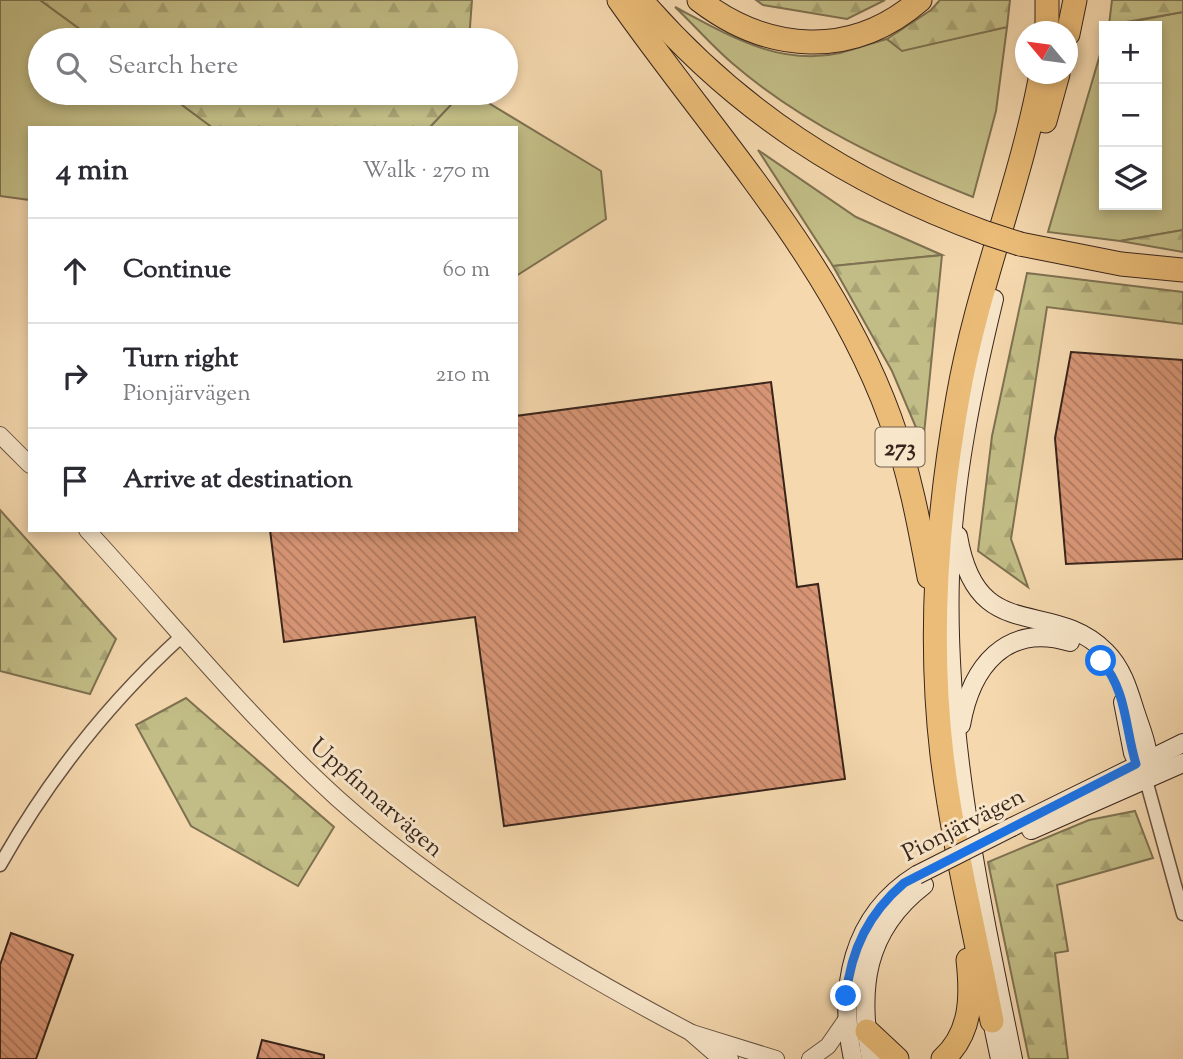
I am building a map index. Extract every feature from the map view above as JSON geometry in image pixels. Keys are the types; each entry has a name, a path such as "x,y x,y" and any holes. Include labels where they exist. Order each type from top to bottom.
{"highway":[{"name":"273","path":"619,0 781,220 821,280 862,355 889,415 907,470 927,569 935,629 942,752 992,1021"},
{"path":"641,0 716,77 782,130 883,191 1020,244 1121,264 1183,270"},
{"path":"699,0 746,30 785,41 810,43 871,32 903,15 920,0"},
{"path":"1047,0 1047,21"},
{"path":"1071,21 1075,0"},
{"path":"935,629 941,522 958,396 981,295 1038,84"},
{"name":"273","path":"994,299 1055,84"},
{"path":"943,1059 960,1037 970,1006 961,863"},
{"path":"866,1031 897,1059"}],"main road":[{"name":"273","path":"994,299 972,392 954,512 949,637 957,746 1013,1059"},
{"path":"954,512 967,571 987,601 1012,614 1081,634 1106,651 1116,663 1131,696 1143,761"},
{"name":"273","path":"957,746 969,691 990,658 1019,640 1051,636 1078,645 1110,671 1143,761 1146,780"},
{"name":"Pionjärvägen","path":"853,1059 846,1020 848,982 858,941 878,908 920,880 946,869 1143,761 1183,743"},
{"name":"Pionjärvägen","path":"1014,832 1183,763"},
{"name":"Pionjärvägen","path":"871,1059 866,1031 864,987 873,950 890,920 920,880"},
{"name":"273","path":"992,1021 1000,1059"}],"street":[{"path":"0,435 28,463"},
{"name":"Uppfinnarvägen","path":"89,532 300,762 408,857 539,947 690,1032 713,1052 730,1059"},
{"path":"0,865 53,780 94,726 142,673 183,635"},
{"path":"1146,780 1183,914"},
{"path":"810,1059 828,1046 846,1020"},
{"name":"Uppfinnarvägen","path":"690,1032 776,1059"}],"green space":[{"path":"0,0 40,0 78,28 28,28 28,105 182,105 210,126 28,126 28,200 0,196"},
{"path":"40,0 472,0 470,28 78,28"},
{"path":"756,0 885,0 847,19 763,5"},
{"path":"940,0 1010,0 1007,27 902,51 887,39 931,10"},
{"path":"1112,0 1183,0 1183,12 1132,21 1109,21"},
{"path":"675,7 734,37 774,52 796,56 840,53 887,39 902,50 1007,27 996,111 973,197 878,156 788,105 717,50"},
{"path":"1183,12 1183,230 1120,241 1048,232 1099,58 1099,210 1162,210 1162,21 1135,21"},
{"path":"182,105 451,105 431,126 210,126"},
{"path":"451,105 492,105 601,171 606,219 518,275 518,126 431,126"},
{"path":"758,150 856,217 942,255 833,266"},
{"path":"1183,230 1183,252 1120,241"},
{"path":"942,255 923,444 892,371 833,266"},
{"path":"1027,273 1183,292 1183,324 1047,307 1011,539 1028,587 978,551 992,436"},
{"path":"0,510 116,639 90,694 0,671"},
{"path":"186,698 334,827 298,886 191,826 136,725"},
{"path":"1135,811 1153,858 1057,885 1068,951 1055,953 1068,1059 1029,1059 988,862 1089,820"}],"building":[{"path":"1071,352 1183,360 1183,559 1066,564 1055,438"},
{"path":"771,382 797,587 818,584 845,779 504,826 475,617 284,642 270,532 518,532 518,416"},
{"path":"11,933 73,955 36,1059 0,1059 0,965"},
{"path":"262,1040 324,1055 324,1059 257,1059"}],"route":[{"path":"846,996 852,958 858,941 878,908 904,883 1136,764 1123,702 1110,671 1101,661"}]}
